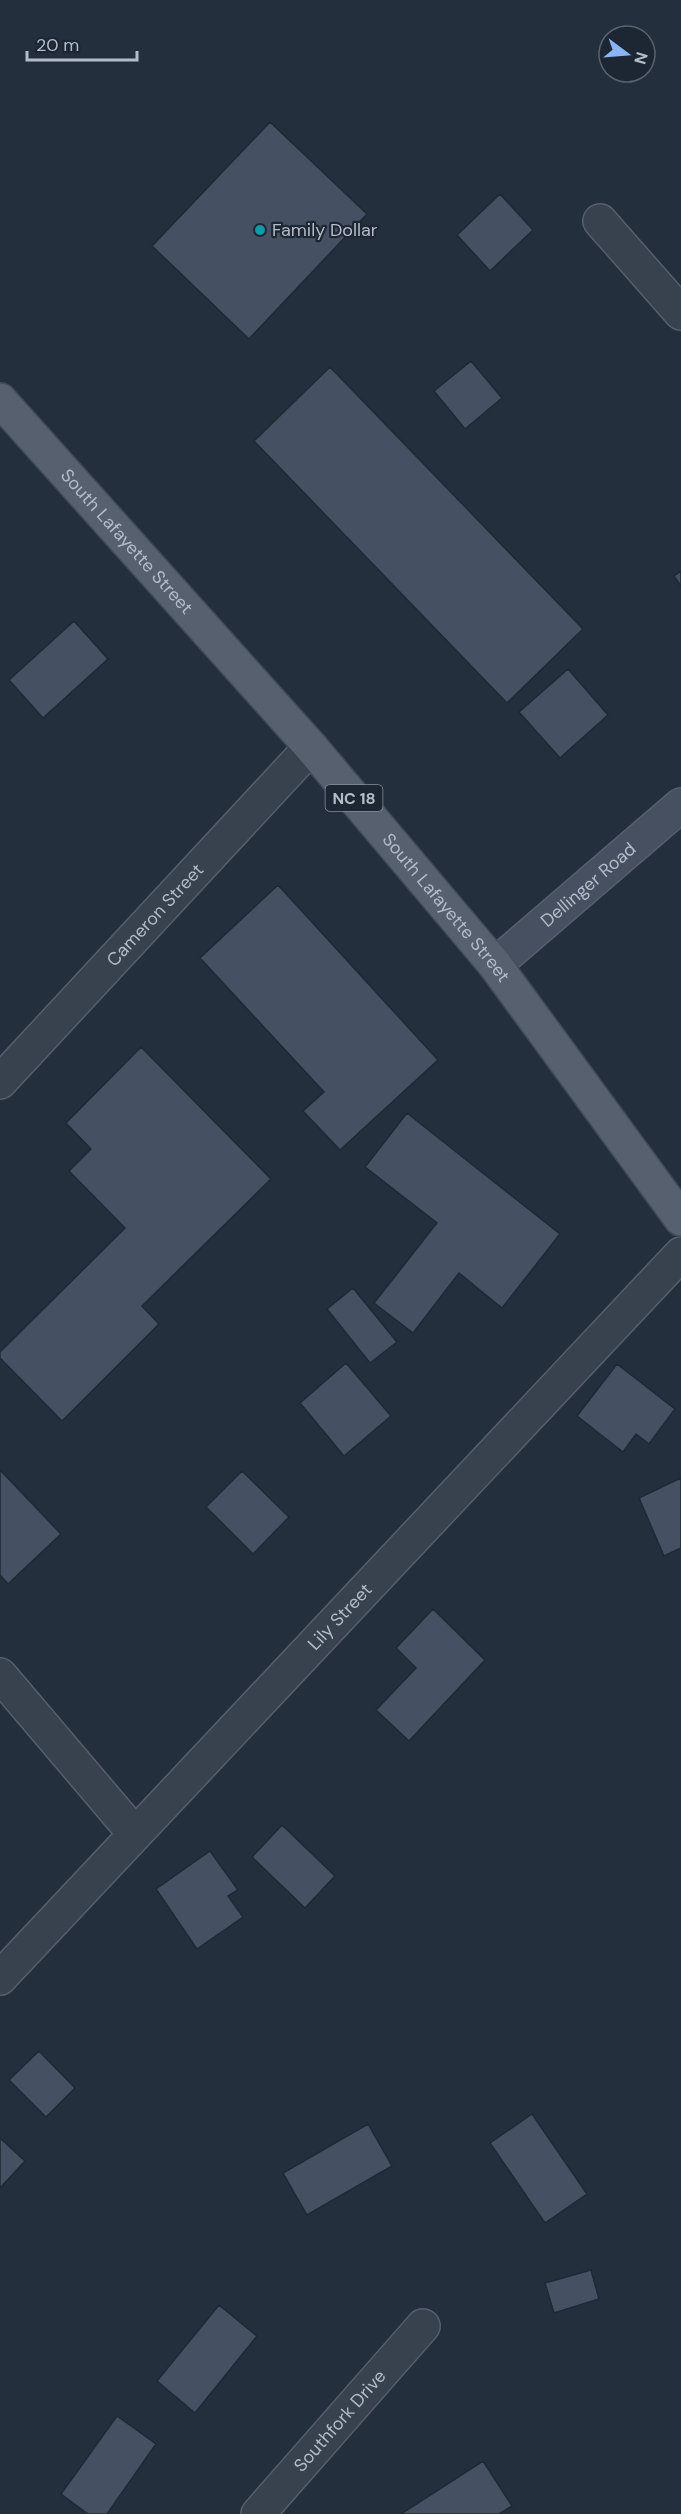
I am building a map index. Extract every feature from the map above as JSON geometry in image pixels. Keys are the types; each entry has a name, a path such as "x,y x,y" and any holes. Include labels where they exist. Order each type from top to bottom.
{"main road":[{"name":"South Lafayette Street","path":"0,400 310,747 495,965 681,1219"}],"street":[{"path":"600,221 681,313"},
{"name":"Cameron Street","path":"0,1082 310,747"},
{"name":"Dellinger Road","path":"495,965 681,805"},
{"name":"Lily Street","path":"0,1978 681,1254"},
{"path":"0,1675 135,1834"},
{"name":"Southfork Drive","path":"258,2514 423,2326"}],"building":[{"name":"Family Dollar","path":"270,122 367,214 249,339 152,246"},
{"path":"500,194 533,230 490,271 457,235"},
{"path":"471,361 502,398 465,429 434,391"},
{"path":"330,367 583,629 507,703 254,441"},
{"path":"681,571 681,586 674,576"},
{"path":"74,621 108,659 43,718 9,680"},
{"path":"568,669 608,715 560,758 519,712"},
{"path":"278,885 438,1060 340,1150 303,1111 324,1092 200,958"},
{"path":"141,1047 271,1179 142,1306 159,1324 62,1421 0,1358 0,1352 125,1228 69,1171 91,1149 66,1123"},
{"path":"407,1113 560,1234 502,1308 459,1273 413,1333 374,1303 437,1223 365,1167"},
{"path":"353,1288 397,1342 370,1363 327,1309"},
{"path":"346,1363 391,1416 344,1456 300,1403"},
{"path":"617,1364 675,1409 649,1444 636,1434 623,1452 577,1416"},
{"path":"0,1470 61,1534 8,1584 0,1575"},
{"path":"242,1471 289,1517 253,1554 206,1507"},
{"path":"681,1478 681,1548 664,1556 639,1498"},
{"path":"433,1609 485,1660 409,1741 376,1710 416,1668 396,1648"},
{"path":"282,1825 335,1876 305,1908 252,1857"},
{"path":"210,1851 238,1890 228,1896 243,1917 197,1949 156,1889"},
{"path":"39,2051 75,2088 46,2117 9,2080"},
{"path":"532,2114 587,2194 545,2223 490,2143"},
{"path":"368,2124 392,2166 307,2215 283,2173"},
{"path":"0,2138 25,2161 0,2188"},
{"path":"591,2270 599,2299 554,2313 545,2283"},
{"path":"219,2305 257,2336 195,2413 157,2381"},
{"path":"117,2416 156,2444 107,2514 88,2514 61,2494"},
{"path":"483,2461 512,2506 499,2514 401,2514"}],"place":[{"name":"Family Dollar","path":"260,230"}]}
